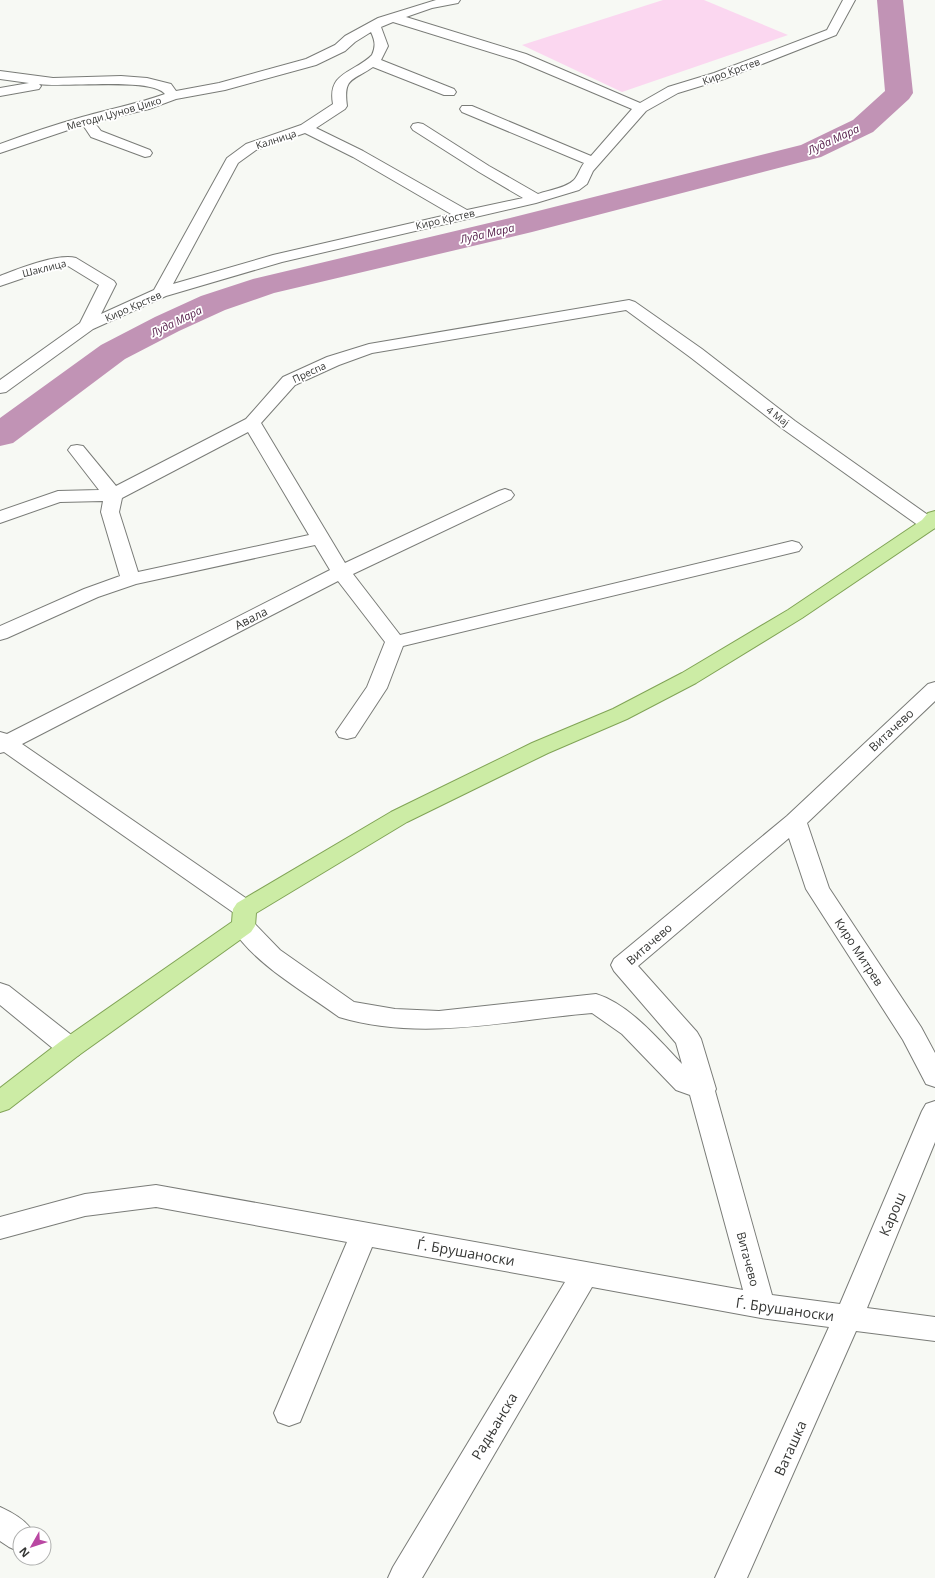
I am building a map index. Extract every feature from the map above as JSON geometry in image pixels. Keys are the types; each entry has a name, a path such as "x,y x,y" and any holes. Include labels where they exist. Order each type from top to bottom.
{"main road":[{"path":"0,1102 244,917 399,817 540,748 620,714 689,678 795,614 932,521"}],"street":[{"path":"173,96 220,87 311,62 340,48 350,39 382,21 429,5 454,0"},
{"name":"Киро Крстев","path":"0,388 87,326 160,293 278,258 536,199 574,187 582,181 586,170 641,108 672,90 719,76 832,32 849,0"},
{"path":"393,18 414,23 521,57 641,108"},
{"path":"374,25 381,40 381,49 373,62 449,92"},
{"name":"Калница","path":"160,293 232,161 251,147 306,128 340,106 337,93 343,81 373,62"},
{"name":"Методи Џунов Џико","path":"0,75 53,82 121,80 147,82 166,87 173,96 144,106 86,120 0,149"},
{"path":"0,92 53,82"},
{"path":"467,109 593,162"},
{"path":"86,120 96,134 145,153"},
{"path":"418,127 484,169 536,199"},
{"path":"306,128 358,154 464,215"},
{"name":"Шаклица","path":"0,281 40,267 71,261 108,284 87,326"},
{"name":"Преспа","path":"0,517 58,497 113,495 252,423 289,381 333,361 369,349 629,305"},
{"name":"4 Мај","path":"629,305 696,353 789,425 932,521"},
{"path":"252,423 341,572 394,642"},
{"path":"77,450 113,495 110,512 132,580"},
{"name":"Авала","path":"2,743 341,572 505,495"},
{"path":"0,634 91,593 132,580 320,538"},
{"path":"394,642 792,546"},
{"path":"347,732 377,688 394,642"},
{"name":"Витачево","path":"761,1306 703,1089 688,1039 623,965 795,821 935,689"},
{"path":"2,743 244,917 271,956 348,1010 395,1018 438,1020 490,1015 548,1006 596,1003 631,1027 685,1083 703,1089"},
{"name":"Киро Митрев","path":"795,821 818,889 912,1034 935,1077"},
{"path":"0,992 70,1048"},
{"name":"Карош","path":"848,1318 935,1111"},
{"name":"Ѓ. Брушаноски","path":"0,1228 85,1205 156,1196 761,1306 935,1329"},
{"path":"290,1413 364,1234"},
{"name":"Радњанска","path":"404,1578 585,1274"},
{"name":"Ваташка","path":"731,1578 848,1318"},
{"path":"0,1522 12,1531"}],"shaded area":[{"path":"663,0 704,0 788,35 622,92 522,45"}],"waterway":[{"name":"Луда Мара","path":"0,435 113,352 167,324 213,303 264,286 521,225 811,151 863,126 899,93 890,0"}]}
